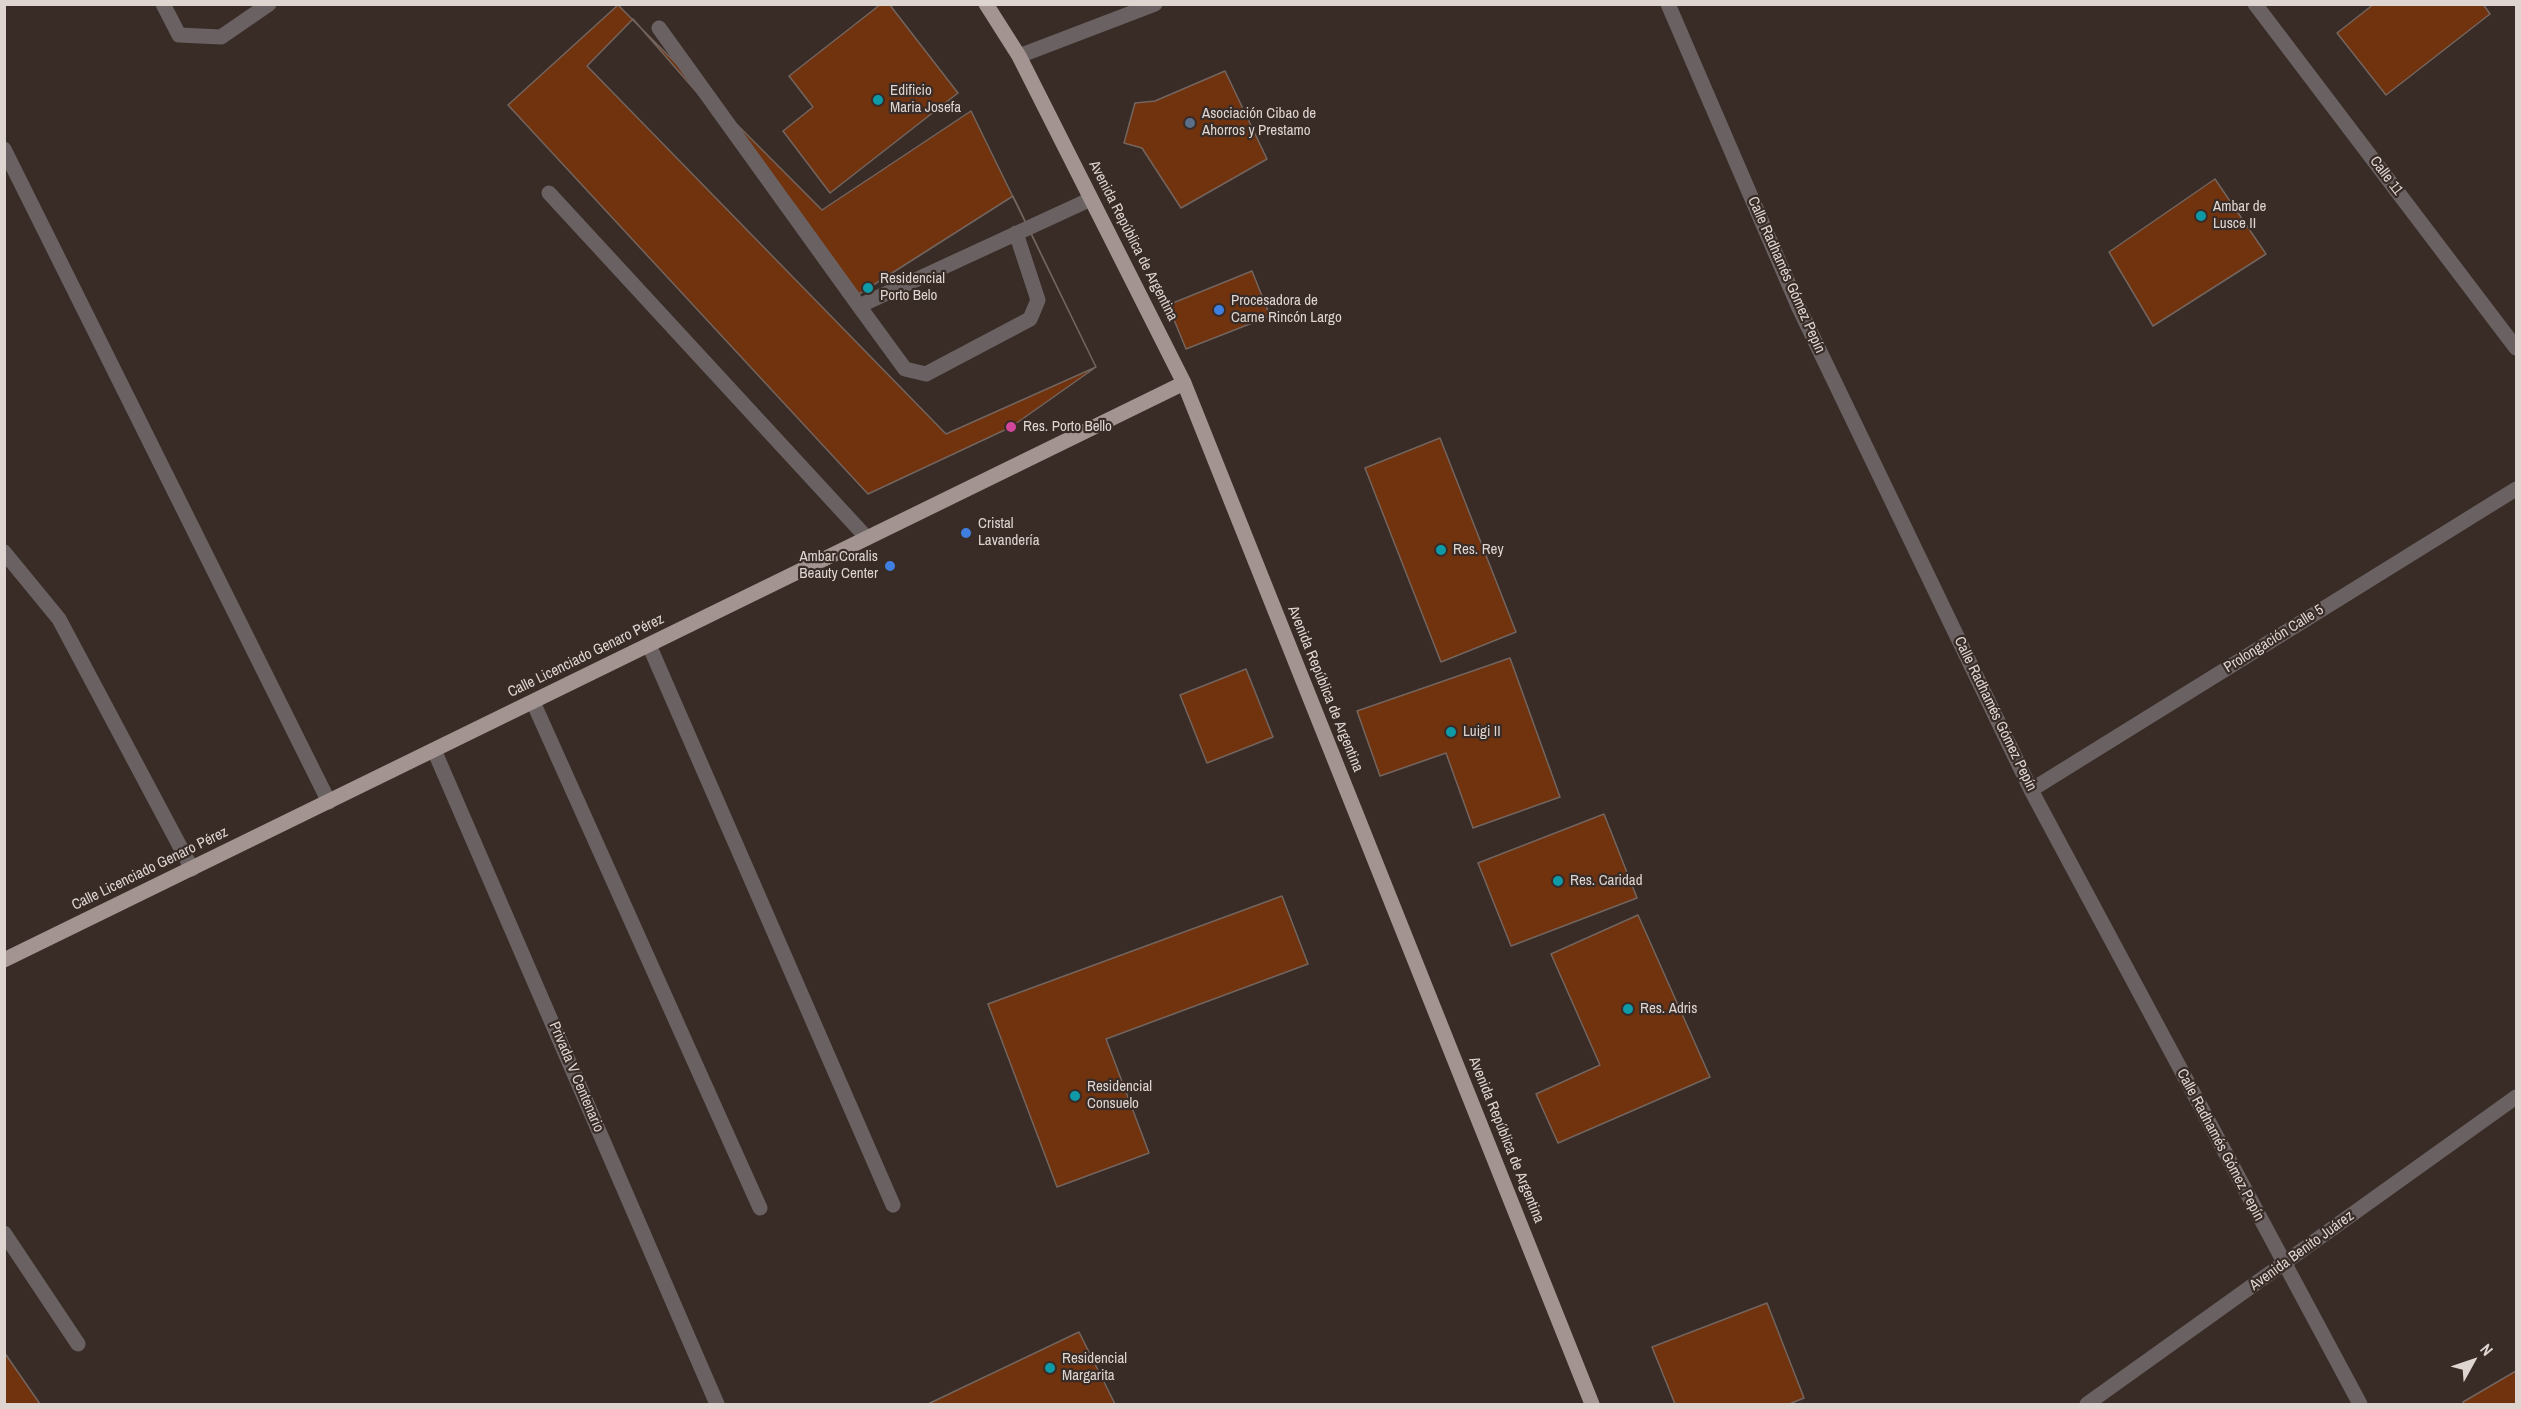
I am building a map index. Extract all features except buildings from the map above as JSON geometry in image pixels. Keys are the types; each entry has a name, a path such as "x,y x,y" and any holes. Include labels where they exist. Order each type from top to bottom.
{"main road":[{"name":"Avenida República de Argentina","path":"986,4 1019,56 1184,383 1592,1404"},
{"name":"Calle Licenciado Genaro Pérez","path":"4,960 1184,383"}],"street":[{"path":"163,4 178,35 221,37 269,4"},
{"path":"1019,56 1155,4"},
{"name":"Calle Radhamés Gómez Pepín","path":"1668,4 1799,308 2031,790 2360,1404"},
{"name":"Calle 11","path":"2255,4 2517,348"},
{"path":"659,28 905,369 926,374 1030,319 1038,300 1016,233"},
{"path":"4,149 329,801"},
{"path":"549,194 867,538"},
{"path":"859,306 1091,199"},
{"name":"Prolongación Calle 5","path":"2031,790 2517,489"},
{"path":"4,552 58,619 192,869"},
{"path":"649,645 893,1204"},
{"path":"533,702 760,1208"},
{"name":"Privada V Centenario","path":"434,750 717,1404"},
{"name":"Avenida Benito Juárez","path":"2087,1404 2517,1097"},
{"path":"4,1233 78,1344"}],"place":[{"name":"Edificio Maria Josefa","path":"878,100"},
{"name":"Asociación Cibao de Ahorros y Prestamo","path":"1190,123"},
{"name":"Ambar de Lusce II","path":"2201,216"},
{"name":"Residencial Porto Belo","path":"868,288"},
{"name":"Procesadora de Carne Rincón Largo","path":"1219,310"},
{"name":"Res. Porto Bello","path":"1011,427"},
{"name":"Cristal Lavandería","path":"966,533"},
{"name":"Res. Rey","path":"1441,550"},
{"name":"Ambar Coralis Beauty Center","path":"890,566"},
{"name":"Luigi II","path":"1451,732"},
{"name":"Res. Caridad","path":"1558,881"},
{"name":"Res. Adris","path":"1628,1009"},
{"name":"Residencial Consuelo","path":"1075,1096"},
{"name":"Residencial Margarita","path":"1050,1368"}]}
